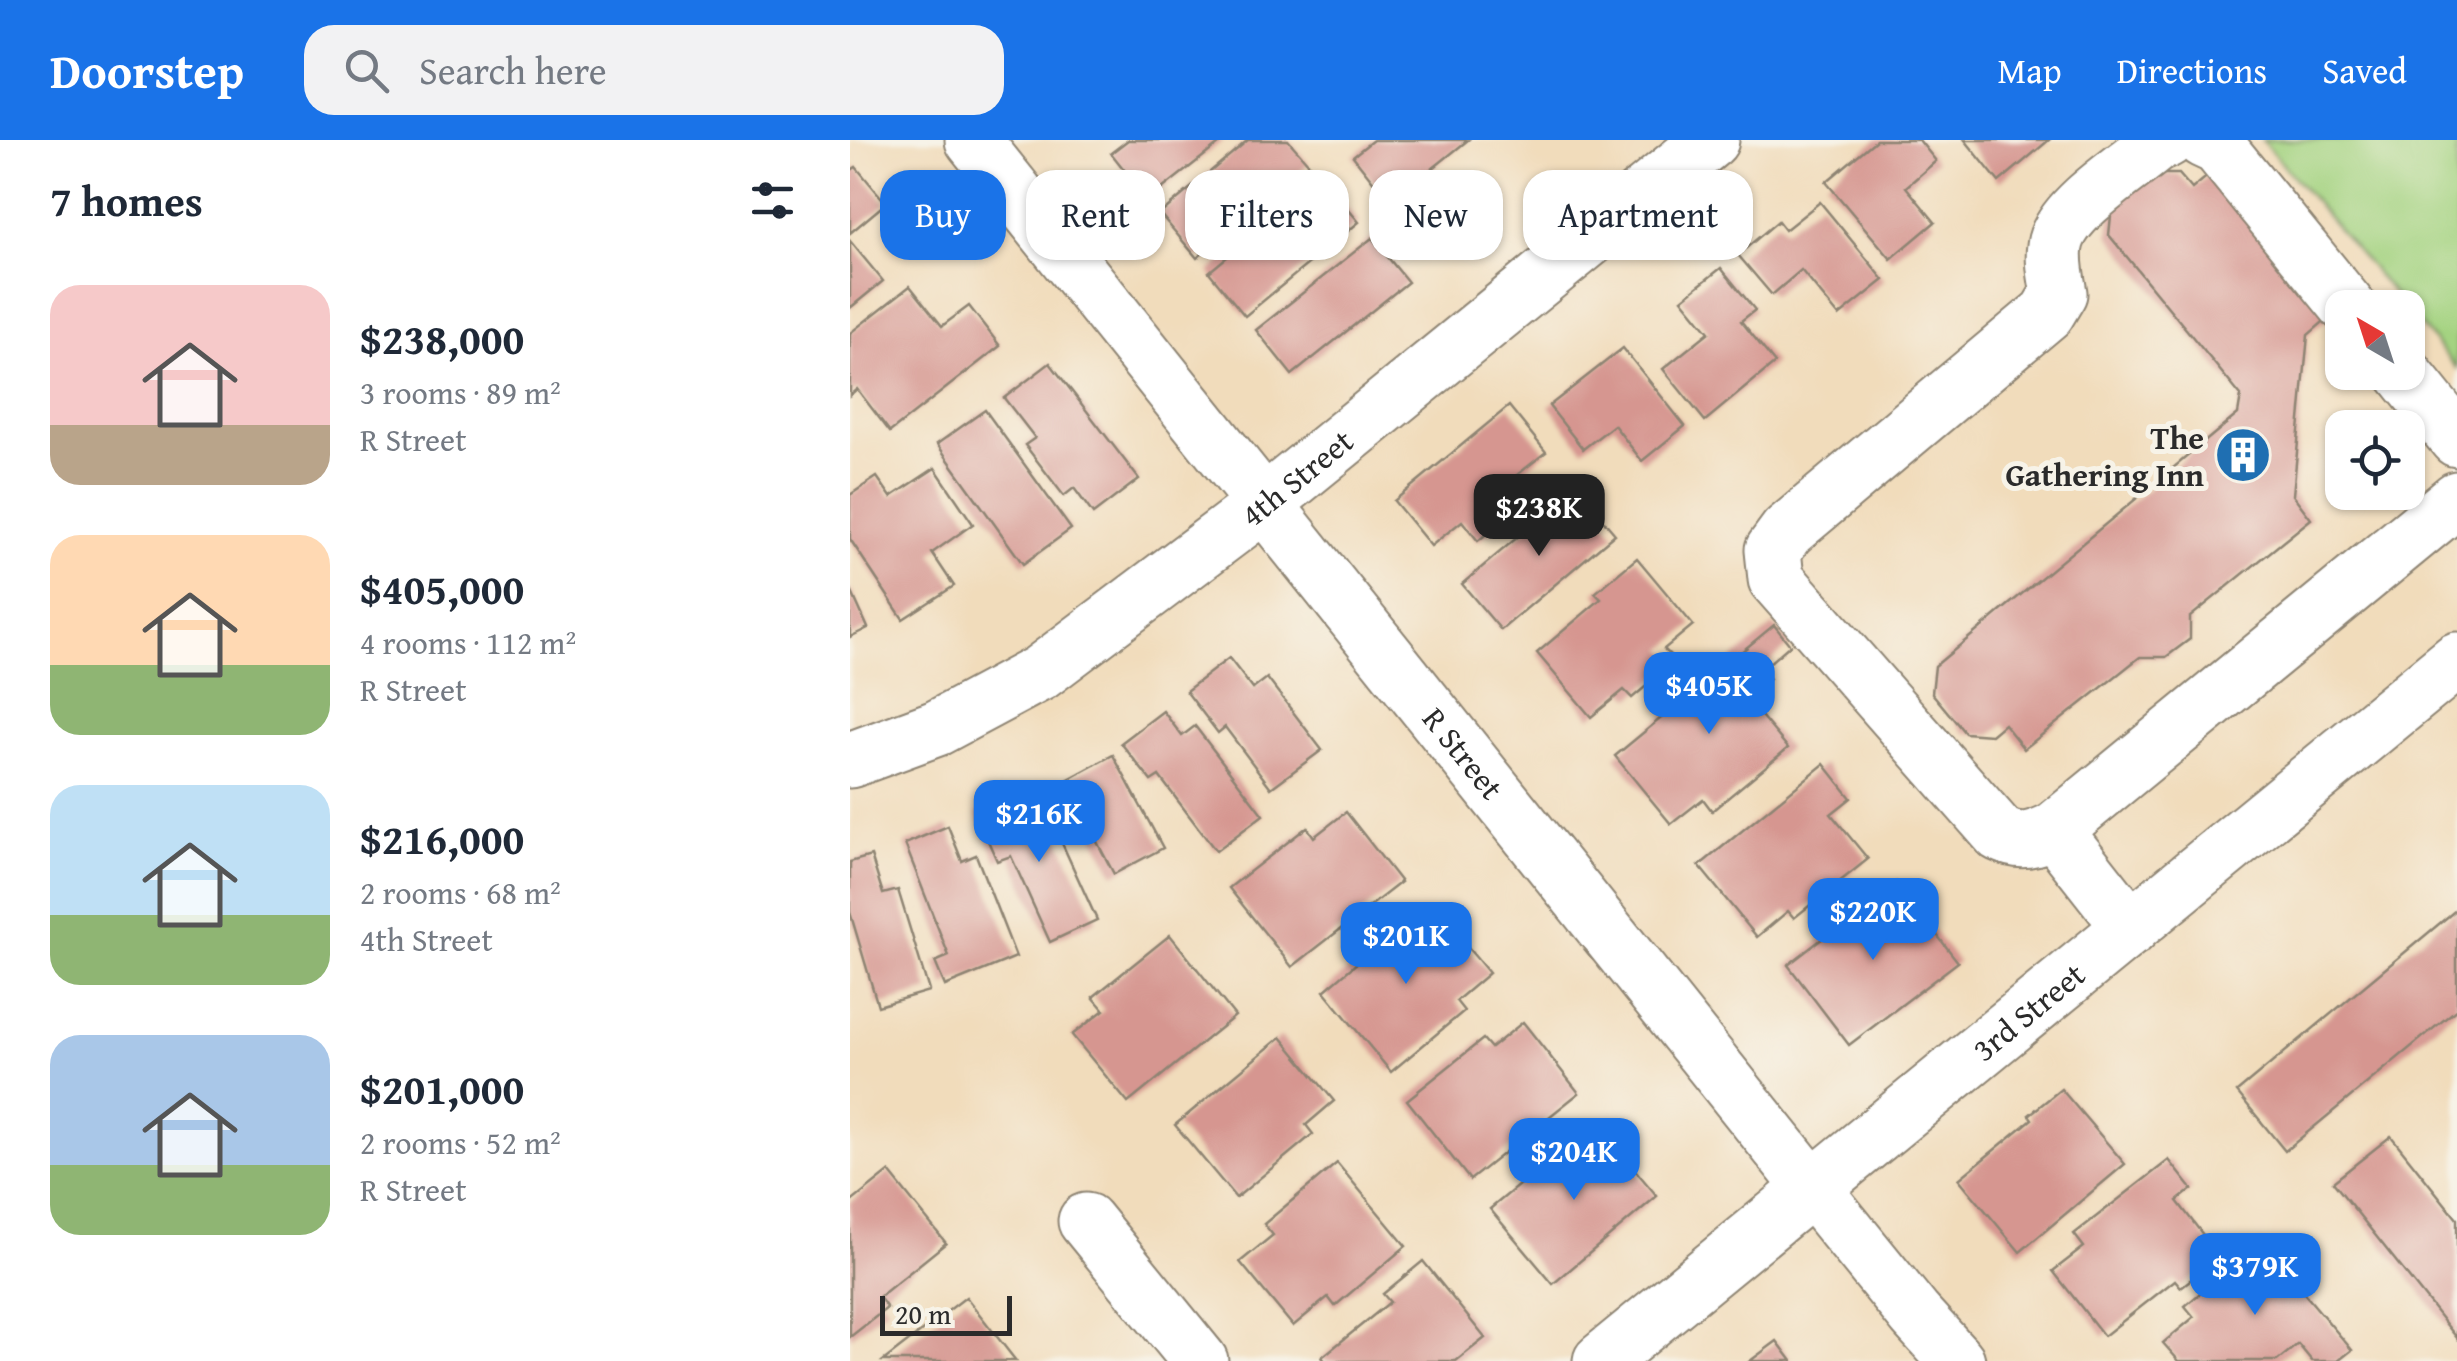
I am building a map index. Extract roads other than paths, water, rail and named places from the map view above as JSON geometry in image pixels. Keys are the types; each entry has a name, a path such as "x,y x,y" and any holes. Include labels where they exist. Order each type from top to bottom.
{"street":[{"name":"R Street","path":"973,140 1915,1316 1957,1361"},
{"name":"4th Street","path":"850,760 937,728 1040,673 1264,503 1711,140"},
{"path":"2168,140 2154,146 2078,209 2056,238 2059,293 2047,313 1787,531 1773,550 1776,579 2000,834 2014,841 2032,840 2054,830 2457,499"},
{"path":"2203,140 2218,147 2334,290"},
{"path":"2417,390 2457,439"},
{"name":"3rd Street","path":"1601,1361 2457,660"},
{"path":"2054,830 2130,928"},
{"path":"1086,1222 1200,1361"}],"place":[{"name":"The Gathering Inn","path":"2243,455"}]}
